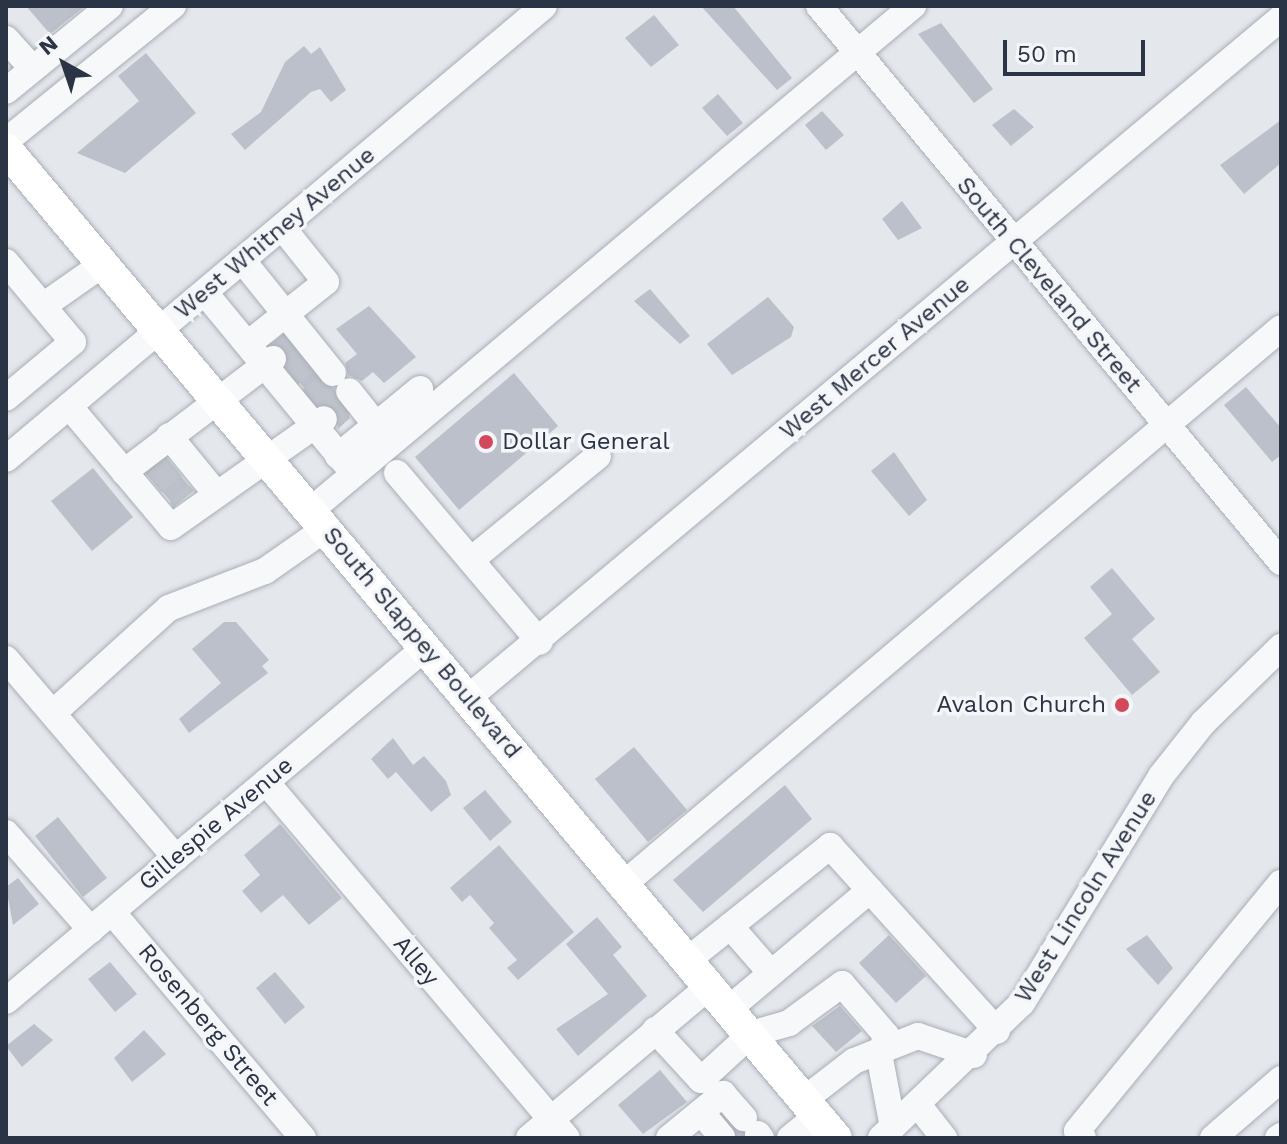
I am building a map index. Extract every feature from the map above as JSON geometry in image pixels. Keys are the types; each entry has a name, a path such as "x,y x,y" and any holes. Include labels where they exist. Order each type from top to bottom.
{"main road":[{"name":"South Slappey Boulevard","path":"6,149 820,1117"}],"street":[{"path":"6,91 110,6"},
{"path":"6,141 173,6"},
{"name":"West Whitney Avenue","path":"6,459 544,6"},
{"name":"South Cleveland Street","path":"819,6 1281,562"},
{"path":"346,465 913,6"},
{"name":"West Mercer Avenue","path":"468,698 540,642 1281,18"},
{"path":"6,39 33,69"},
{"path":"69,406 171,527 188,504 267,460 318,379 326,282 282,227"},
{"path":"242,260 318,379 346,465"},
{"path":"6,262 73,342 6,398"},
{"path":"43,306 103,264"},
{"path":"205,293 249,343 318,379 376,425"},
{"path":"625,883 1281,328"},
{"path":"249,343 243,347 275,372 318,379"},
{"path":"124,472 150,459 169,436 215,398 275,372"},
{"path":"53,713 169,608 265,571 318,520 346,465 376,425 420,389"},
{"path":"169,436 214,491"},
{"path":"471,560 598,456"},
{"path":"397,473 540,642"},
{"name":"Gillespie Avenue","path":"6,1001 426,647"},
{"name":"West Lincoln Avenue","path":"887,1133 974,1055 1022,1003 1161,776 1203,723 1281,647"},
{"path":"6,659 176,858"},
{"name":"Alley","path":"266,782 558,1129"},
{"path":"6,833 91,930"},
{"path":"689,959 830,846 997,1031"},
{"path":"1083,1138 1077,1131 1281,883"},
{"path":"529,1138 558,1129 655,1030 771,973 870,890"},
{"name":"Rosenberg Street","path":"112,912 303,1138"},
{"path":"730,926 771,973"},
{"path":"655,1030 701,1080 751,1034 789,1023 842,984 886,1035 883,1045 887,1133"},
{"path":"790,1138 820,1117 883,1045 918,1036 974,1055"},
{"path":"1213,1138 1281,1079"},
{"path":"919,1106 944,1138"},
{"path":"669,1138 706,1108 743,1131"}],"building":[{"path":"26,6 85,6 50,34"},
{"path":"701,6 733,6 792,78 777,90"},
{"path":"654,15 679,45 651,67 625,38"},
{"path":"941,23 993,89 974,103 918,34"},
{"path":"304,46 311,54 320,47 346,90 331,102 320,89 311,92 245,150 231,134 261,112 285,62"},
{"path":"146,53 196,113 125,173 77,153 139,101 118,76"},
{"path":"718,94 743,123 727,136 702,108"},
{"path":"1014,109 1034,127 1011,146 992,125"},
{"path":"822,111 844,135 826,150 805,125"},
{"path":"1281,120 1281,163 1244,194 1220,165"},
{"path":"902,201 922,228 898,240 882,219"},
{"path":"650,289 690,336 680,344 634,301"},
{"path":"768,297 794,327 791,337 732,375 707,344"},
{"path":"369,306 416,357 384,383 373,372 362,381 348,375 345,363 357,354 336,329"},
{"path":"283,336 334,389 350,418 338,429 337,409 318,405 287,367 286,350 274,343"},
{"name":"Dollar General","path":"514,373 558,426 459,510 415,457"},
{"path":"1246,387 1281,428 1281,455 1272,462 1224,405"},
{"path":"894,452 927,500 909,516 871,471"},
{"path":"167,459 193,491 174,505 147,474"},
{"path":"93,468 133,517 92,551 51,501"},
{"path":"1112,568 1155,619 1132,639 1160,672 1132,695 1084,638 1112,614 1090,587"},
{"path":"224,622 236,622 269,660 262,666 268,673 189,733 179,719 221,683 192,649"},
{"path":"393,738 413,765 424,756 446,781 451,795 431,812 396,772 388,779 371,759"},
{"path":"634,747 687,810 648,842 595,779"},
{"path":"785,785 812,819 703,912 673,880"},
{"path":"485,790 512,822 490,841 463,808"},
{"path":"58,817 107,878 83,897 35,836"},
{"path":"280,824 342,898 309,925 283,895 261,913 242,891 260,875 244,855"},
{"path":"499,845 574,932 518,980 507,968 517,960 489,928 494,923 470,895 462,902 450,888"},
{"path":"18,878 39,904 13,925 6,887"},
{"path":"597,917 622,947 613,955 647,996 578,1056 556,1029 608,994 566,944"},
{"path":"889,935 926,976 896,1003 859,963"},
{"path":"1147,935 1173,968 1158,985 1126,949"},
{"path":"110,962 137,994 115,1012 88,979"},
{"path":"275,972 305,1007 285,1024 256,988"},
{"path":"840,1006 862,1031 836,1052 812,1026"},
{"path":"34,1024 53,1040 22,1067 6,1046"},
{"path":"144,1030 166,1054 132,1082 114,1058"},
{"path":"660,1070 687,1102 643,1134 618,1105"}],"tunnel":[{"path":"273,359 294,342"},
{"path":"288,376 308,360"},
{"path":"309,401 338,378"},
{"path":"324,419 343,403"},
{"path":"155,464 184,499"},
{"path":"733,1127 742,1138"}],"place":[{"name":"Dollar General","path":"486,442"},
{"name":"Avalon Church","path":"1122,705"}]}
